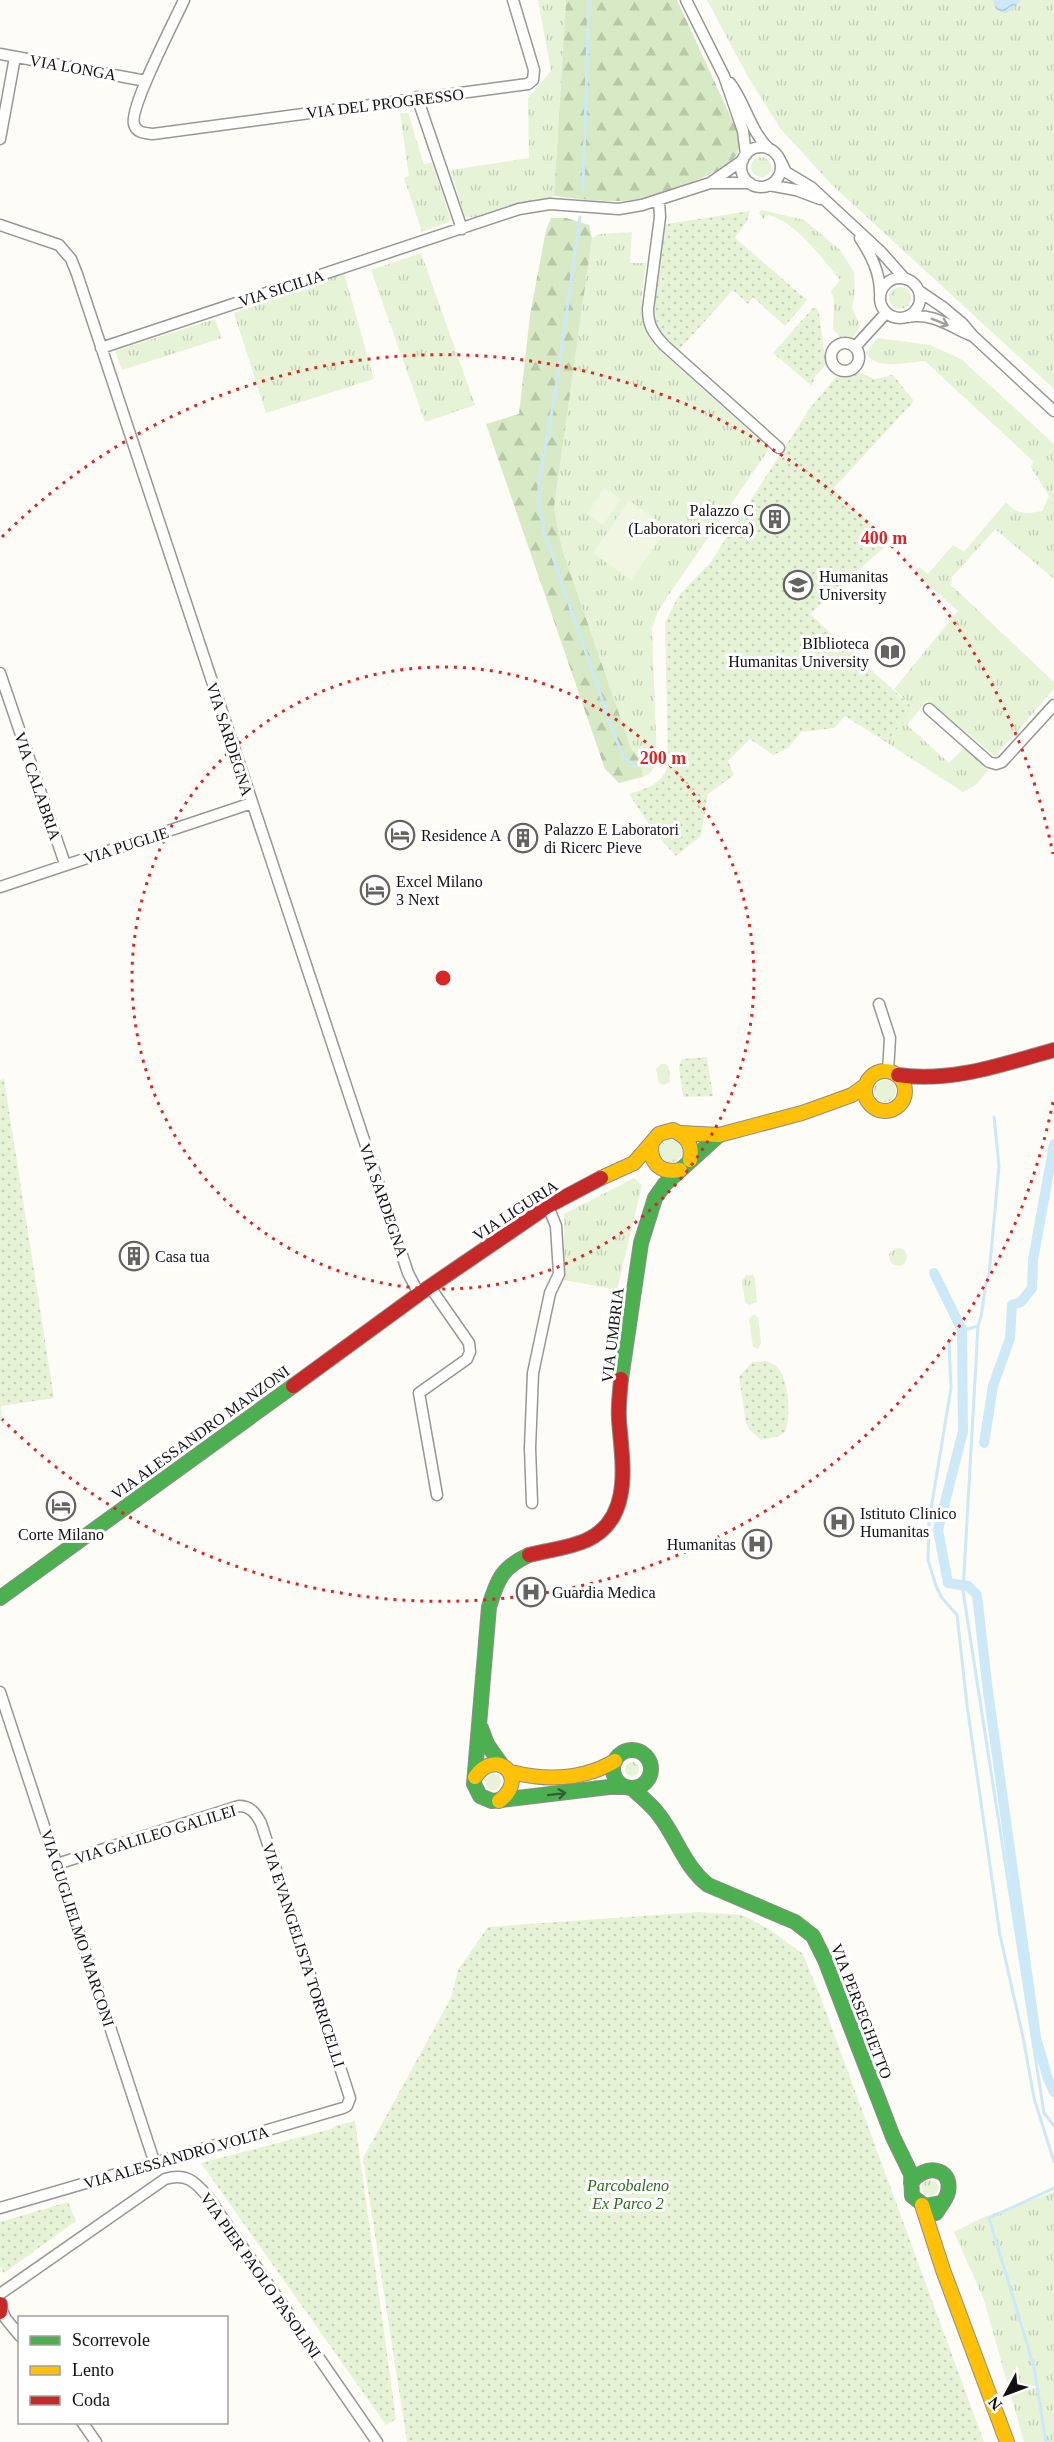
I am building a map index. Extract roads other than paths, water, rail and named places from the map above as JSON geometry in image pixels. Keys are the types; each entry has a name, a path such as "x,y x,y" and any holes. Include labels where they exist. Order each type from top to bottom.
{"street":[{"path":"146,81 184,0"},
{"name":"VIA DEL PROGRESSO","path":"146,81 133,122 136,129 153,134 417,98 518,87 533,80 534,70 513,0"},
{"path":"686,0 724,76 742,131 744,157 742,173 750,183"},
{"name":"VIA LONGA","path":"0,54 146,81"},
{"path":"0,139 15,57"},
{"path":"724,76 737,94 760,141 779,158 786,172 811,187 880,252 896,272 944,308 1054,411"},
{"path":"417,98 462,229"},
{"path":"710,183 757,148 770,149"},
{"path":"710,183 750,183 762,187 769,185 774,182 780,171 779,158"},
{"name":"VIA SICILIA","path":"101,348 536,206 550,204 619,209 658,200 710,183"},
{"path":"769,185 796,190 823,200"},
{"path":"658,200 660,217 648,309 648,321 653,333 778,448"},
{"name":"VIA SARDEGNA","path":"0,225 59,245 71,259 408,1273 469,1343 470,1352 467,1359 419,1394 437,1495"},
{"path":"855,230 876,267 880,280 880,302 886,313 892,317 925,316 973,336"},
{"path":"880,295 882,289 892,280 905,279"},
{"path":"906,318 912,315 920,305 919,291"},
{"path":"855,347 886,313"},
{"name":"VIA CALABRIA","path":"0,673 65,864"},
{"path":"929,709 989,762 996,764 1002,762 1054,705"},
{"name":"VIA PUGLIE","path":"0,887 252,804"},
{"path":"879,1004 890,1038 893,1073 905,1086 903,1099"},
{"path":"656,1197 657,1166 650,1149 652,1142 663,1132 673,1130 681,1133 719,1135 802,1113 852,1104 884,1111 891,1110 921,1086 941,1077 1054,1050"},
{"path":"802,1113 813,1106 858,1093 874,1074 893,1073 909,1078 941,1077"},
{"path":"866,1085 867,1098 873,1107"},
{"path":"681,1133 691,1144 685,1165"},
{"path":"657,1166 667,1172 685,1165 719,1135"},
{"name":"VIA LIGURIA","path":"425,1290 548,1206 634,1163 652,1142"},
{"name":"VIA LIGURIA","path":"634,1163 657,1166"},
{"name":"VIA UMBRIA","path":"480,1725 489,1607 491,1593 497,1581 504,1572 524,1556 547,1549 569,1547 596,1535 615,1515 623,1486 619,1415 624,1364 647,1220 656,1197 685,1165"},
{"path":"532,1503 530,1448 533,1372 550,1293 559,1274 556,1226 548,1206"},
{"name":"VIA ALESSANDRO MANZONI","path":"0,1598 425,1290"},
{"name":"VIA GUGLIELMO MARCONI","path":"0,1692 155,2164"},
{"path":"480,1725 487,1744 513,1779 512,1789 505,1798 499,1801"},
{"path":"475,1777 477,1771 488,1763 528,1778 563,1777 597,1772 627,1751 641,1752 650,1763 650,1774 645,1783 629,1788 609,1787 499,1801 487,1800 476,1790 474,1765 480,1725"},
{"path":"615,1761 613,1771 615,1777 629,1788"},
{"name":"VIA PERSEGHETTO","path":"650,1774 659,1814"},
{"name":"VIA PERSEGHETTO","path":"629,1788 659,1814 698,1877 708,1885 795,1922 813,1936 819,1945 893,2137 911,2174 911,2183"},
{"name":"VIA GALILEO GALILEI","path":"57,1864 239,1806 246,1806 252,1810"},
{"name":"VIA EVANGELISTA TORRICELLI","path":"252,1810 261,1823 350,2093 350,2102"},
{"name":"VIA ALESSANDRO VOLTA","path":"0,2208 343,2108 350,2102"},
{"path":"901,2154 917,2164 944,2175 948,2184 947,2194 936,2214 933,2239"},
{"path":"933,2169 917,2173 911,2183 912,2196 922,2205 1007,2442"},
{"name":"VIA PIER PAOLO PASOLINI","path":"0,2294 159,2183 173,2177 190,2179 208,2197 377,2442"},
{"path":"922,2205 931,2206 940,2203"},
{"path":"0,2305 0,2312"},
{"path":"0,2305 6,2319 18,2334"},
{"path":"0,2324 18,2334"},
{"path":"83,2424 96,2442"}],"water":[{"path":"993,0 1021,0 1011,11 1004,13 996,10"}],"waterway":[{"path":"583,191 589,0"},
{"path":"580,217 555,395 539,481 539,505 545,534 615,737 624,757 635,767"},
{"path":"994,1117 999,1166 989,1275 978,1326 963,1591 1044,2113 1054,2126"},
{"path":"984,1443 993,1386 1010,1338 1012,1305 1021,1302 1032,1288 1033,1260 1054,1144"},
{"path":"934,1273 962,1330 963,1431 938,1530 948,1583 968,1586 977,1595 987,1684 1036,2037 1054,2092"},
{"path":"967,1329 978,1326"},
{"path":"952,1340 949,1342 951,1388 929,1521 928,1560 942,1598 957,1615 967,1705 1000,1935 1034,2098 1054,2162"},
{"path":"1046,2442 1034,2367 989,2218 1054,2188"}],"place":[{"name":"Palazzo C (Laboratori ricerca)","path":"775,519"},
{"name":"Humanitas University","path":"798,585"},
{"name":"BIblioteca Humanitas University","path":"890,652"},
{"name":"Residence A","path":"400,835"},
{"name":"Palazzo E Laboratori di Ricerc Pieve","path":"523,838"},
{"name":"Excel Milano 3 Next","path":"375,890"},
{"name":"Casa tua","path":"134,1256"},
{"name":"Corte Milano","path":"61,1506"},
{"name":"Istituto Clinico Humanitas","path":"839,1522"},
{"name":"Humanitas","path":"757,1544"},
{"name":"Guardia Medica","path":"531,1592"}],"park label":[{"name":"Parcobaleno Ex Parco 2","path":"628,2194"}]}
